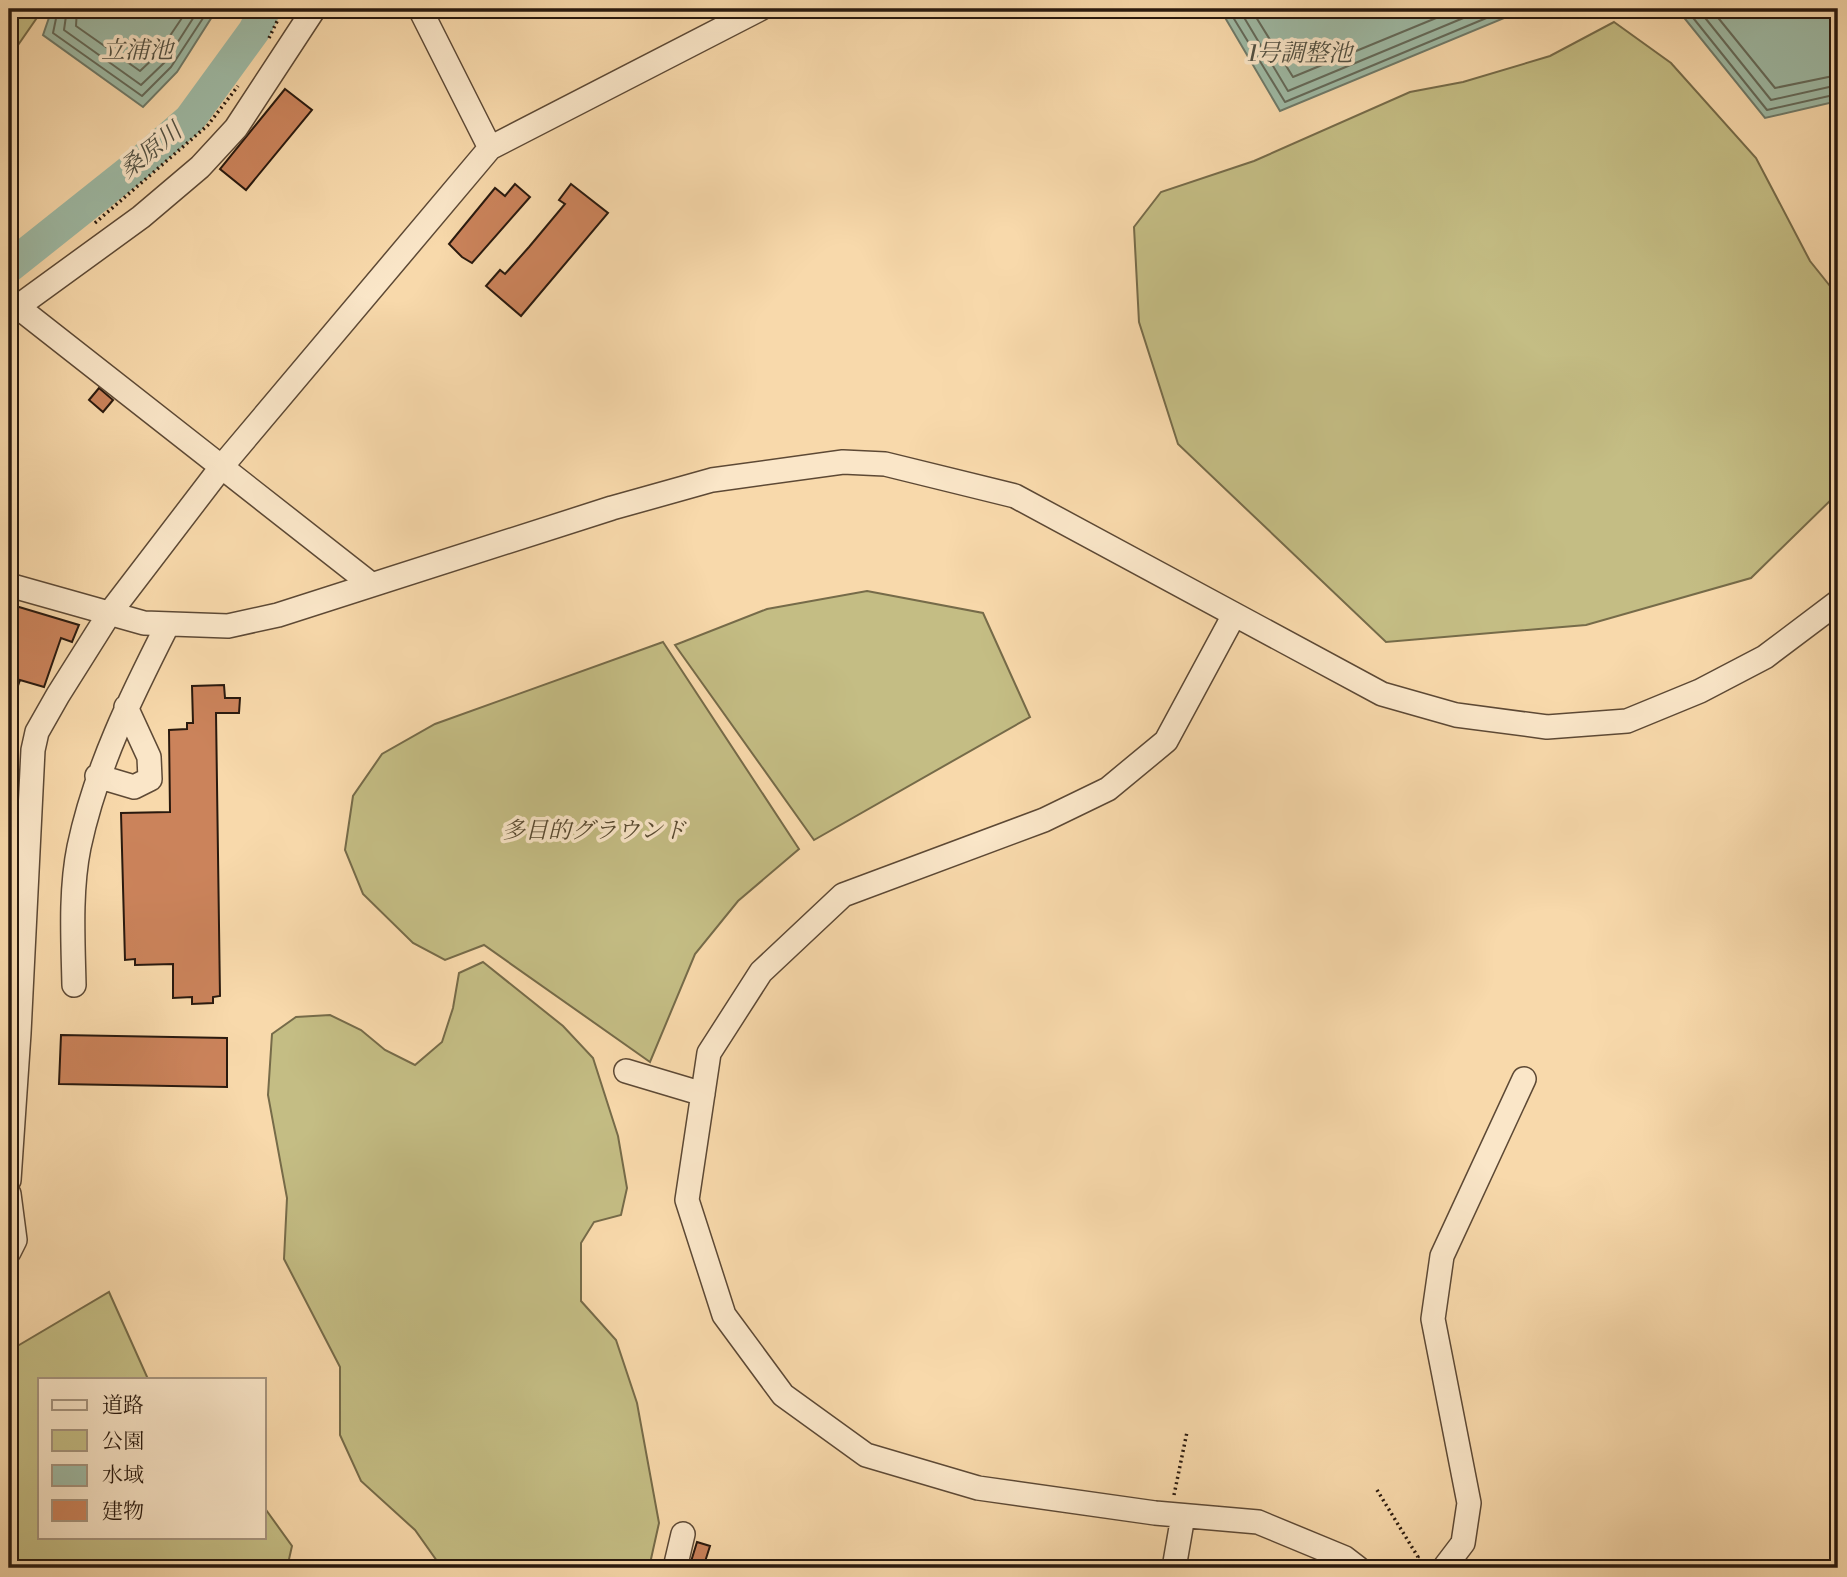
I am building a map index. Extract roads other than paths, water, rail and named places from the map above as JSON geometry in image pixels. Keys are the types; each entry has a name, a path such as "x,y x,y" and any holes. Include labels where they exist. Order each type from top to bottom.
{"street":[{"path":"314,9 236,128 200,167 141,217 14,311 223,465 372,585"},
{"path":"420,9 490,148"},
{"path":"9,1180 33,750 37,732 109,614 223,465 490,148 760,9"},
{"path":"9,585 144,623 228,625 278,615 612,508 712,480 843,462 886,464 1015,496 1382,694 1455,715 1547,727 1627,721 1700,691 1765,657 1838,602"},
{"path":"1234,615 1166,741 1108,789 1044,820 843,895 761,972 709,1053 687,1200 724,1315 783,1395 866,1455 978,1488 1018,1504 1258,1522 1345,1558 1358,1568"},
{"path":"74,985 73,940 79,849 97,776 126,708 168,624"},
{"path":"97,776 134,788 150,779 149,757 126,708"},
{"path":"626,1071 703,1094"},
{"path":"1444,1568 1463,1543 1469,1503 1433,1319 1442,1256 1524,1079"},
{"path":"9,1194 15,1240 9,1252"},
{"path":"1174,1568 1176,1515"},
{"path":"675,1568 683,1534"}],"water":[{"name":"立浦池","path":"52,9 217,9 177,72 143,107 43,35"},
{"name":"1号調整池","path":"1220,9 1526,9 1280,111"},
{"path":"1677,9 1838,9 1838,101 1765,118"}],"waterway":[{"name":"桑原川","path":"9,267 136,166 190,119 254,31 265,9"}],"park label":[{"name":"多目的グラウンド","path":"594,831"}]}
